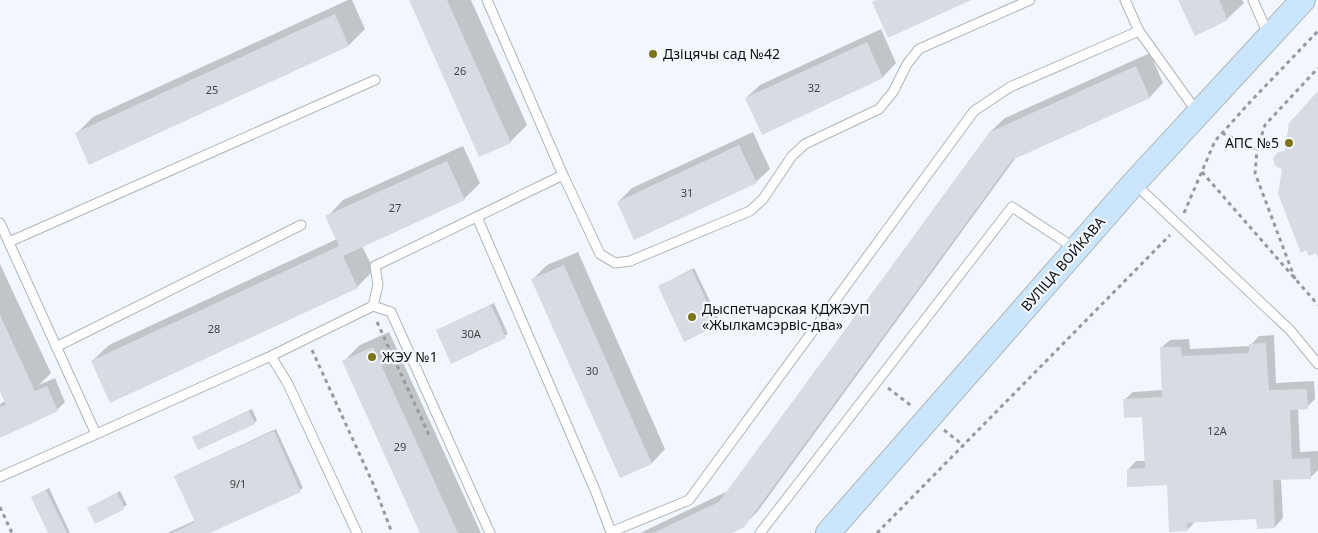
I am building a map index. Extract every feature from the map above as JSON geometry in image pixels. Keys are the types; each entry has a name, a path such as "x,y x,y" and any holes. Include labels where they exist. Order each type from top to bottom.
{"main road":[{"name":"ВУЛІЦА ВОЙКАВА","path":"828,533 1134,183 1199,115 1303,0"}],"lane":[{"path":"487,0 563,175 600,254 615,263 630,261 750,211 763,199 792,156 804,144 879,109 892,92 907,64 919,49 1030,0"},
{"path":"1125,0 1139,31 1199,115"},
{"path":"1253,0 1270,36"},
{"path":"477,217 611,532 689,500 974,111 1010,87 1139,31"},
{"path":"9,242 375,80"},
{"path":"372,307 378,285 375,266 563,175"},
{"path":"1134,183 1290,330 1318,364"},
{"path":"760,533 1012,207 1076,250"},
{"path":"0,223 96,434"},
{"path":"56,346 302,225"},
{"path":"0,477 271,356 372,307 391,312 490,533"},
{"path":"271,356 288,384 357,533"}],"path":[{"path":"877,533 1179,226 1215,141 1251,100 1318,31"},
{"path":"1295,279 1255,173 1257,150 1265,125 1318,68"},
{"path":"1222,133 1257,150"},
{"path":"1202,172 1318,305"},
{"path":"372,307 432,443"},
{"path":"307,338 375,488 392,533"},
{"path":"0,507 12,533"}],"building":[{"path":"409,0 447,0 511,143 479,157"},
{"path":"876,0 971,0 888,38 872,2"},
{"path":"1178,0 1219,0 1228,20 1195,36"},
{"path":"335,14 349,46 89,165 75,133"},
{"path":"867,42 883,78 762,135 745,98"},
{"path":"1136,66 1150,98 1012,160 744,527 732,533 653,533 719,502 990,132"},
{"path":"1318,91 1318,258 1316,253 1309,256 1306,250 1301,253 1278,194 1282,169 1275,166 1273,158 1278,152 1285,151 1289,123"},
{"path":"739,145 757,183 634,240 617,202"},
{"path":"447,161 465,200 343,256 358,288 110,403 91,361 339,246 325,216"},
{"path":"564,265 652,464 620,478 531,279"},
{"path":"692,270 718,325 684,342 658,286"},
{"path":"491,305 506,338 451,364 436,330"},
{"path":"0,315 35,391 47,386 58,411 0,438 0,407 6,405 0,392"},
{"path":"1266,343 1269,390 1307,389 1308,409 1290,410 1292,459 1310,458 1311,479 1273,480 1275,528 1257,529 1256,519 1187,523 1188,531 1169,532 1167,485 1127,487 1127,469 1145,468 1142,417 1124,418 1123,399 1162,397 1160,347 1181,347 1182,356 1249,353 1249,344"},
{"path":"373,347 458,533 420,533 342,361"},
{"path":"249,411 255,424 198,450 192,437"},
{"path":"274,431 301,492 210,533 172,533 195,522 174,476"},
{"path":"46,490 67,533 48,533 31,497"},
{"path":"117,493 125,509 95,524 87,508"}],"place":[{"name":"Дзіцячы сад №42","path":"653,54"},
{"name":"АПС №5","path":"1289,143"},
{"name":"Дыспетчарская КДЖЭУП «Жылкамсэрвіс-два»","path":"692,317"},
{"name":"ЖЭУ №1","path":"372,357"}]}
